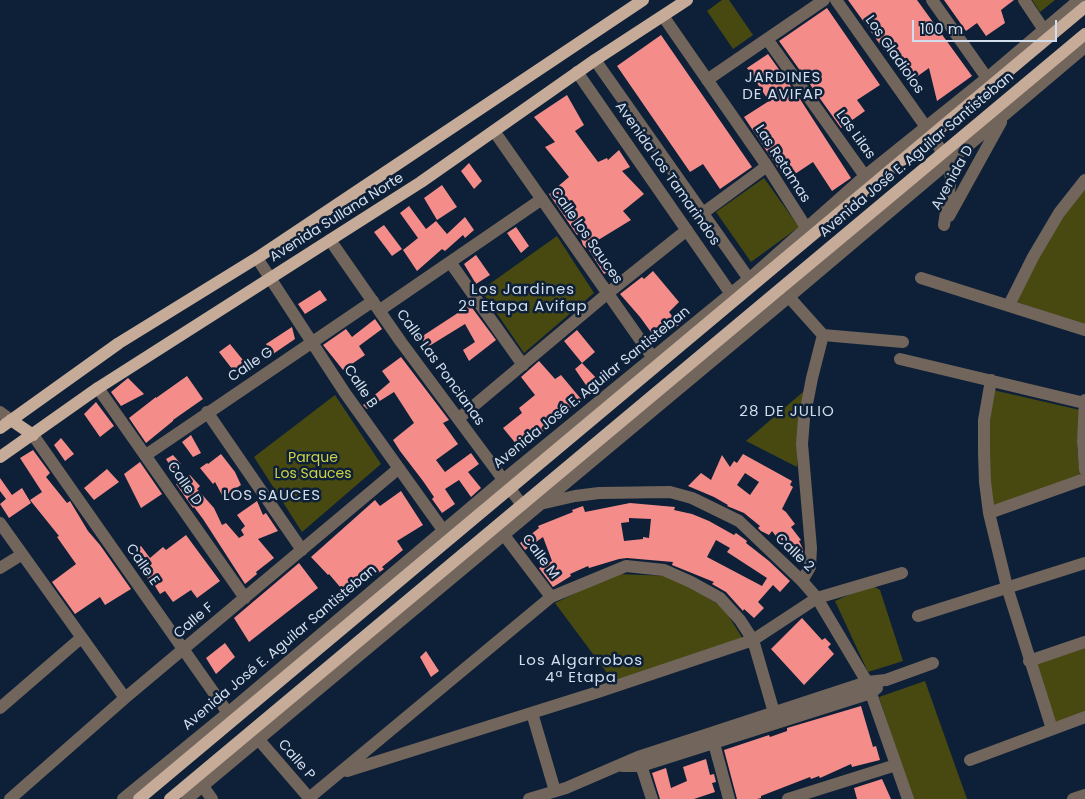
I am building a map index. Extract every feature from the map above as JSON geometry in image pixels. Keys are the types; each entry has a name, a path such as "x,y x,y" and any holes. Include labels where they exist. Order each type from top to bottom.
{"main road":[{"name":"Avenida Sullana Norte","path":"0,428 119,342 257,258 643,0"},
{"name":"Avenida Sullana Norte","path":"0,457 98,388 421,182 577,72 687,0"},
{"name":"Avenida José E. Aguilar Santisteban","path":"139,799 926,127 1085,8"},
{"name":"Avenida José E. Aguilar Santisteban","path":"170,799 530,508 946,157 1008,107 1085,34"},
{"path":"582,41 595,60"},
{"path":"564,53 577,72"},
{"path":"11,420 33,434"}],"street":[{"path":"707,80 824,0"},
{"name":"Avenida D","path":"836,0 946,157 952,178 944,225 1008,107"},
{"path":"932,0 987,78"},
{"path":"1024,0 1044,30"},
{"name":"Avenida José E. Aguilar Santisteban","path":"123,799 228,713 443,530 506,485 653,358 749,279 865,176 987,78 1079,0"},
{"name":"Las Retamas","path":"663,16 767,166 807,229"},
{"name":"Las Lilas","path":"767,39 865,176"},
{"name":"Avenida José E. Aguilar Santisteban","path":"1008,107 1085,47"},
{"name":"Avenida Los Tamarindos","path":"595,60 749,279"},
{"name":"Avenida Los Tamarindos","path":"577,72 731,294"},
{"name":"Calle los Sauces","path":"494,131 653,358"},
{"name":"Avenida José E. Aguilar Santisteban","path":"187,799 433,592 504,535 530,508 789,297 946,157"},
{"path":"703,213 767,166"},
{"path":"1009,305 1033,257 1059,212 1085,180"},
{"name":"Calle G","path":"146,456 207,412 311,342 450,262 542,199"},
{"path":"458,419 608,293 687,230"},
{"name":"Calle Las Poncianas","path":"330,240 401,342 506,485 530,508"},
{"name":"Calle B","path":"257,258 311,342 398,469 443,530"},
{"path":"450,262 522,364"},
{"path":"921,278 1085,330"},
{"path":"789,297 823,335 903,342"},
{"path":"802,581 810,567 811,548 802,444 804,419 823,335"},
{"path":"900,359 1085,402 1083,442 1085,470"},
{"path":"991,380 984,420 985,482 989,513 1007,587 1052,729"},
{"name":"Calle D","path":"98,388 245,598"},
{"path":"0,412 11,420"},
{"path":"207,412 302,550"},
{"name":"Calle E","path":"33,434 228,713"},
{"name":"Calle F","path":"10,799 125,698 398,469"},
{"path":"989,513 1085,479"},
{"name":"Calle 2","path":"530,508 575,496 625,492 670,492 692,498 739,521 802,581 817,598 869,688 908,799"},
{"path":"0,523 21,555 125,698"},
{"name":"Calle M","path":"504,535 551,597"},
{"path":"0,568 21,555"},
{"path":"918,616 1085,562"},
{"path":"310,798 551,597 626,566 664,570 720,598 740,620 753,640 775,718"},
{"path":"339,773 532,713 753,640 817,598 902,573"},
{"path":"0,708 81,638"},
{"path":"1030,661 1085,642"},
{"path":"529,799 563,793 615,767 640,761 869,688 933,663"},
{"path":"532,713 563,793"},
{"path":"970,760 1085,717"},
{"path":"712,738 729,799"},
{"name":"Calle P","path":"259,740 310,798"},
{"path":"640,761 652,799"},
{"path":"788,799 810,796 896,765"},
{"path":"202,785 212,799"}],"green space":[{"path":"722,0 729,0 753,35 733,49 707,11"},
{"path":"1032,0 1055,0 1040,12"},
{"path":"764,178 799,227 751,262 716,212"},
{"path":"1085,187 1085,325 1017,302 1037,259 1062,218"},
{"path":"557,236 594,293 524,353 481,290"},
{"path":"993,390 1080,410 1077,446 1080,476 992,508 987,442"},
{"path":"803,392 797,467 746,441"},
{"name":"Parque Los Sauces","path":"335,395 381,464 302,532 254,457"},
{"path":"616,574 671,576 723,607 743,639 613,681 555,603"},
{"path":"871,585 880,590 903,661 868,672 835,601"},
{"path":"1085,645 1085,714 1054,725 1033,663"},
{"path":"925,681 967,799 913,799 879,697"}],"building":[{"path":"848,0 917,0 972,76 937,101 929,68 908,83"},
{"path":"944,0 1014,0 1001,10 1005,23 986,36 977,23 966,31"},
{"path":"827,8 880,85 857,100 865,111 841,128 779,41"},
{"path":"661,35 752,167 720,189 703,164 690,172 617,66"},
{"path":"768,54 800,99 851,178 832,191 813,162 786,180 744,117 769,101 747,68"},
{"path":"567,95 584,125 575,131 598,162 607,158 608,160 619,150 630,167 622,171 644,194 623,211 631,220 595,242 612,270 604,274 587,247 583,245 579,233 577,235 549,194 569,177 545,147 555,142 534,117"},
{"path":"469,163 482,181 474,189 461,171"},
{"path":"442,185 457,207 437,220 424,198"},
{"path":"409,206 426,229 436,221 447,234 465,217 474,230 465,238 463,235 445,251 442,249 417,271 403,250 418,238 400,213"},
{"path":"384,225 402,249 392,256 374,232"},
{"path":"516,227 529,246 521,253 507,233"},
{"path":"476,255 490,275 476,284 464,264"},
{"path":"653,271 679,302 669,312 679,325 656,339 620,294"},
{"path":"320,290 327,300 305,314 298,304"},
{"path":"470,305 496,340 469,361 463,350 475,342 465,324 426,348 421,337"},
{"path":"375,319 382,329 359,346 365,355 343,370 323,345 346,329 352,337"},
{"path":"292,327 295,339 273,354 266,344"},
{"path":"577,330 595,352 582,363 564,341"},
{"path":"230,344 247,365 236,374 219,352"},
{"path":"401,357 449,420 443,423 458,444 436,460 445,472 471,453 479,464 468,472 481,488 471,497 459,480 445,489 455,504 442,513 432,499 434,497 393,440 414,423 394,392 367,409 363,405 390,382 382,371"},
{"path":"539,361 555,379 561,375 581,399 522,451 503,428 522,413 519,408 535,395 521,377"},
{"path":"582,363 600,382 590,391 575,369"},
{"path":"187,376 203,399 173,420 146,443 129,418"},
{"path":"128,378 144,394 121,406 111,392"},
{"path":"96,402 114,426 100,437 84,414"},
{"path":"191,435 201,453 193,457 182,442"},
{"path":"61,438 74,454 65,461 54,445"},
{"path":"33,450 50,473 46,477 67,503 70,501 88,531 131,589 105,605 100,597 75,614 52,582 76,564 57,537 59,536 30,500 42,492 20,458"},
{"path":"221,454 235,472 241,485 223,497 215,482 213,484 200,468"},
{"path":"743,454 792,481 790,485 793,487 782,509 795,524 791,527 801,540 799,541 803,553 795,559 780,538 778,539 772,531 769,535 761,531 758,528 760,526 744,513 688,486 701,473 711,480 722,455 730,467 734,461 737,463","holes":["745,473 759,482 750,495 737,485"]},
{"path":"173,455 181,464 172,469 166,459"},
{"path":"140,462 162,494 141,508 124,474"},
{"path":"107,469 119,482 94,500 84,488"},
{"path":"190,475 200,486 197,489 214,508 222,525 226,523 239,538 244,535 241,530 245,526 237,515 257,501 263,515 266,513 278,531 258,539 274,558 256,572 257,574 245,584 203,519 176,484"},
{"path":"0,478 12,495 22,488 31,503 9,518 0,504 6,499 0,491"},
{"path":"401,491 423,525 397,541 403,550 382,567 384,569 368,580 367,578 346,594 311,557 375,500 380,506"},
{"path":"630,503 675,507 674,510 692,514 709,521 734,535 736,533 790,581 780,592 773,585 758,602 764,608 754,618 744,609 743,611 726,592 712,584 714,582 672,565 673,562 619,559 589,568 588,566 570,574 571,576 553,587 539,568 552,561 543,537 525,550 520,543 539,528 538,526 583,506 585,512","holes":["629,518 651,519 649,538 643,537 643,539 624,541 621,523 629,522","716,540 730,548 727,552 767,578 762,586 707,557"]},
{"path":"186,535 220,581 197,598 191,590 173,602 165,591 160,594 150,578 148,579 138,563 136,564 130,555 141,546 150,558 163,547 166,550"},
{"path":"299,563 318,588 249,642 234,618"},
{"path":"802,618 822,640 825,638 831,644 828,647 834,654 804,685 771,649"},
{"path":"225,643 235,657 216,674 206,658"},
{"path":"426,651 439,671 431,677 420,657"},
{"path":"861,706 873,747 876,746 880,760 852,767 851,764 820,778 819,776 811,779 810,777 761,796 761,798 737,799 724,750 769,735 770,737 787,731 787,728"},
{"path":"706,759 710,775 714,774 716,782 712,783 715,792 694,799 660,799 652,773 666,768 671,788 687,781 683,767"},
{"path":"882,779 891,799 857,799 854,788"}],"district":[{"name":"JARDINES DE AVIFAP","path":"783,86"},
{"name":"Los Jardines 2ª Etapa Avifap","path":"523,298"},
{"name":"28 DE JULIO","path":"787,412"},
{"name":"LOS SAUCES","path":"272,496"},
{"name":"Los Algarrobos 4ª Etapa","path":"581,670"}]}
